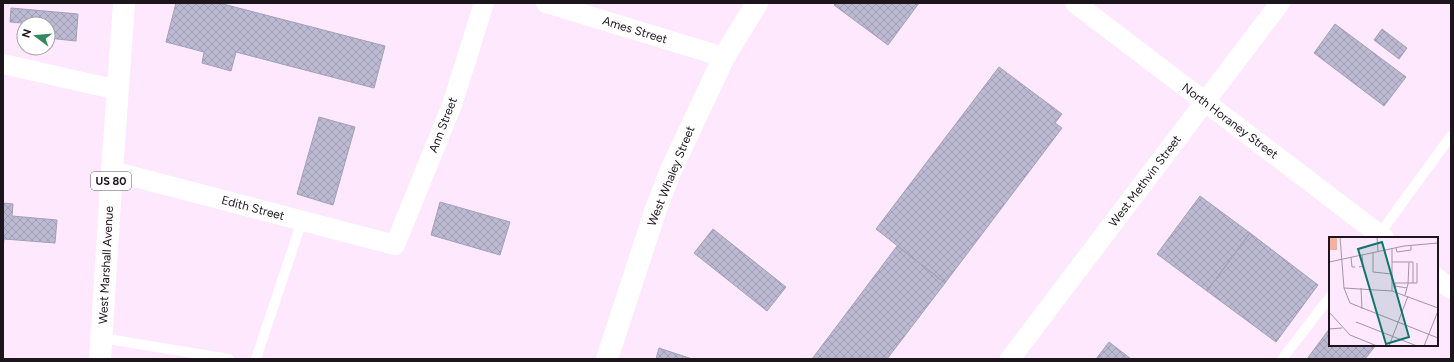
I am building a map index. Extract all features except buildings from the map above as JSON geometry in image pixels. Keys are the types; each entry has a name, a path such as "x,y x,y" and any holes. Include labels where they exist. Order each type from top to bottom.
{"street":[{"name":"West Marshall Avenue","path":"101,348 124,3"},
{"name":"Ann Street","path":"395,245 452,104 484,3"},
{"name":"Ames Street","path":"546,3 724,57"},
{"name":"West Whaley Street","path":"607,359 663,188 688,131 724,57 757,3"},
{"name":"North Horaney Street","path":"1075,3 1380,237"},
{"name":"West Methvin Street","path":"1010,359 1280,3"},
{"path":"3,64 118,90"},
{"name":"Edith Street","path":"112,172 395,245"},
{"path":"1438,279 1451,289"}],"lane":[{"path":"1380,237 1451,136"},
{"path":"256,359 302,221"},
{"path":"1282,359 1329,298"},
{"path":"101,348 229,359"}]}
